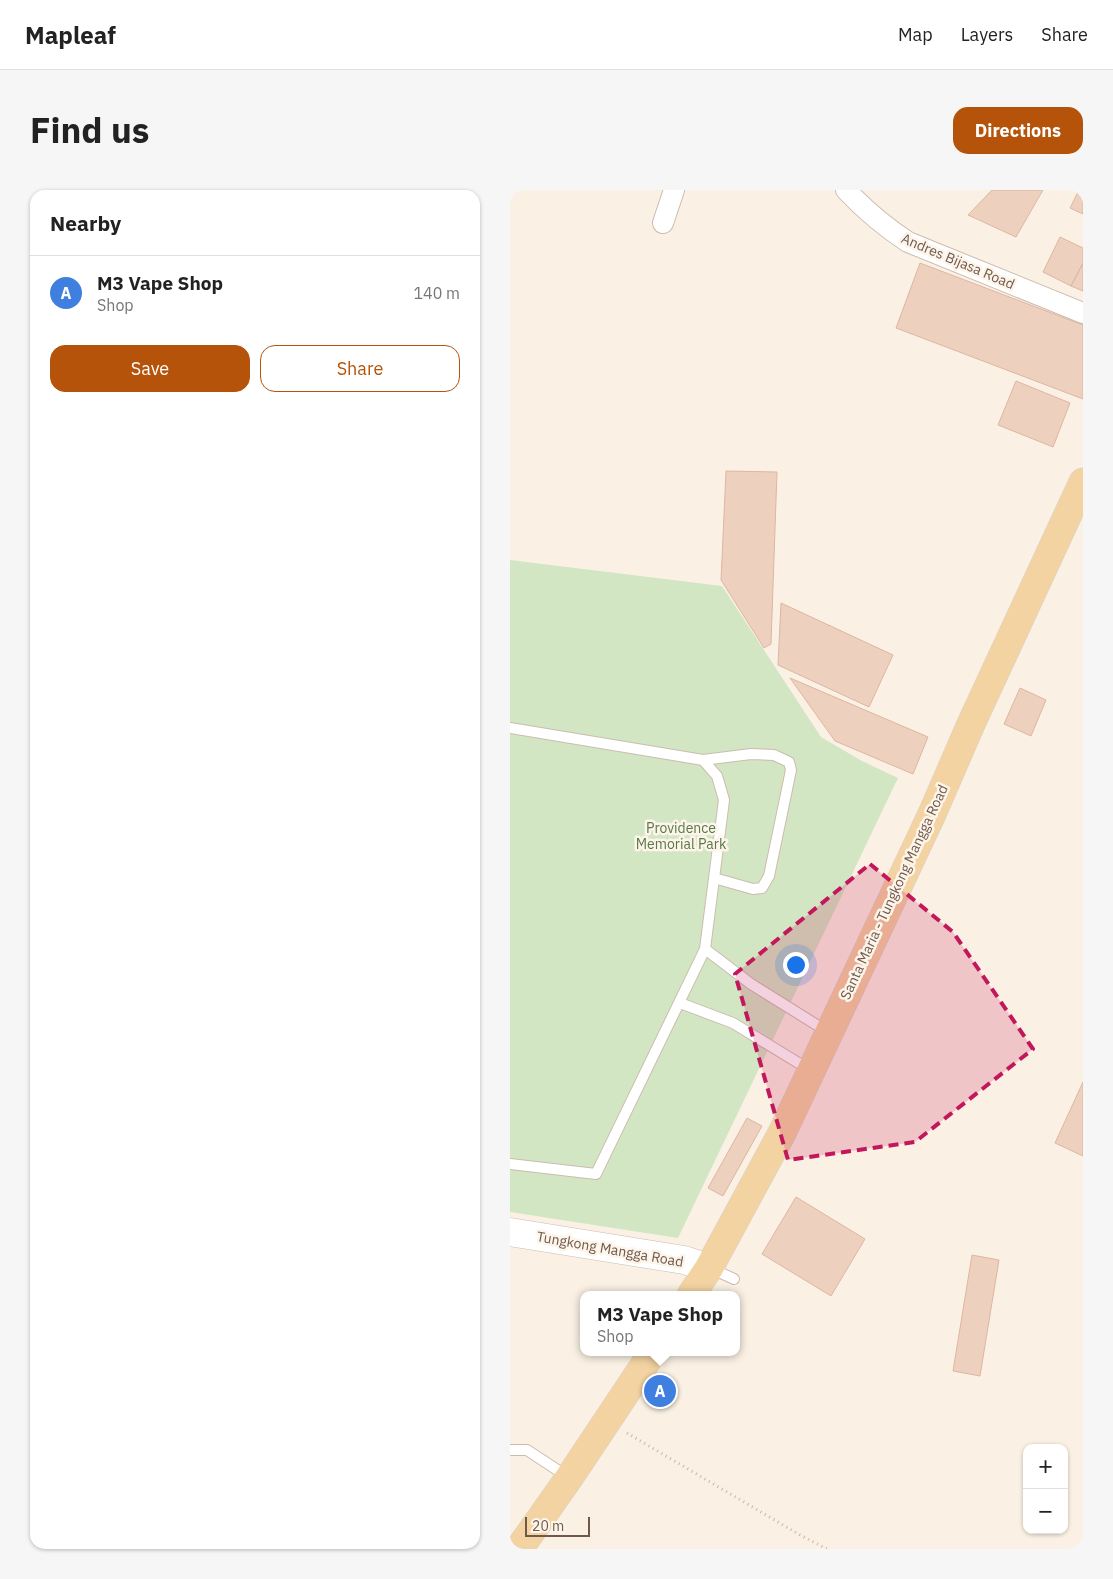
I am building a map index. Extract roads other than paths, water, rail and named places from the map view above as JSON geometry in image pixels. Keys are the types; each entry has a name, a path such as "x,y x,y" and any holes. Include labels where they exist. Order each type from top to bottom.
{"main road":[{"name":"Santa Maria - Tungkong Mangga Road","path":"694,1291 709,1268 782,1133 923,832 1083,482"},
{"path":"519,1549 650,1356"}],"street":[{"path":"663,223 674,190"},
{"name":"Andres Bijasa Road","path":"846,190 881,224 908,242 1083,313"},
{"name":"Tungkong Mangga Road","path":"510,1232 684,1260 709,1268"}],"lane":[{"path":"510,728 703,760 751,754 774,755 789,762 791,770 769,876 762,888 753,889 714,878"},
{"path":"510,1164 596,1174 680,1002 705,949 724,800 718,776 703,760"},
{"path":"705,949 751,984 829,1033"},
{"path":"680,1002 733,1023 811,1071"},
{"path":"709,1268 734,1279"},
{"path":"510,1450 527,1450 569,1478"}],"place":[{"name":"M3 Vape Shop","path":"660,1391"}],"park label":[{"name":"Providence Memorial Park","path":"681,836"}]}
